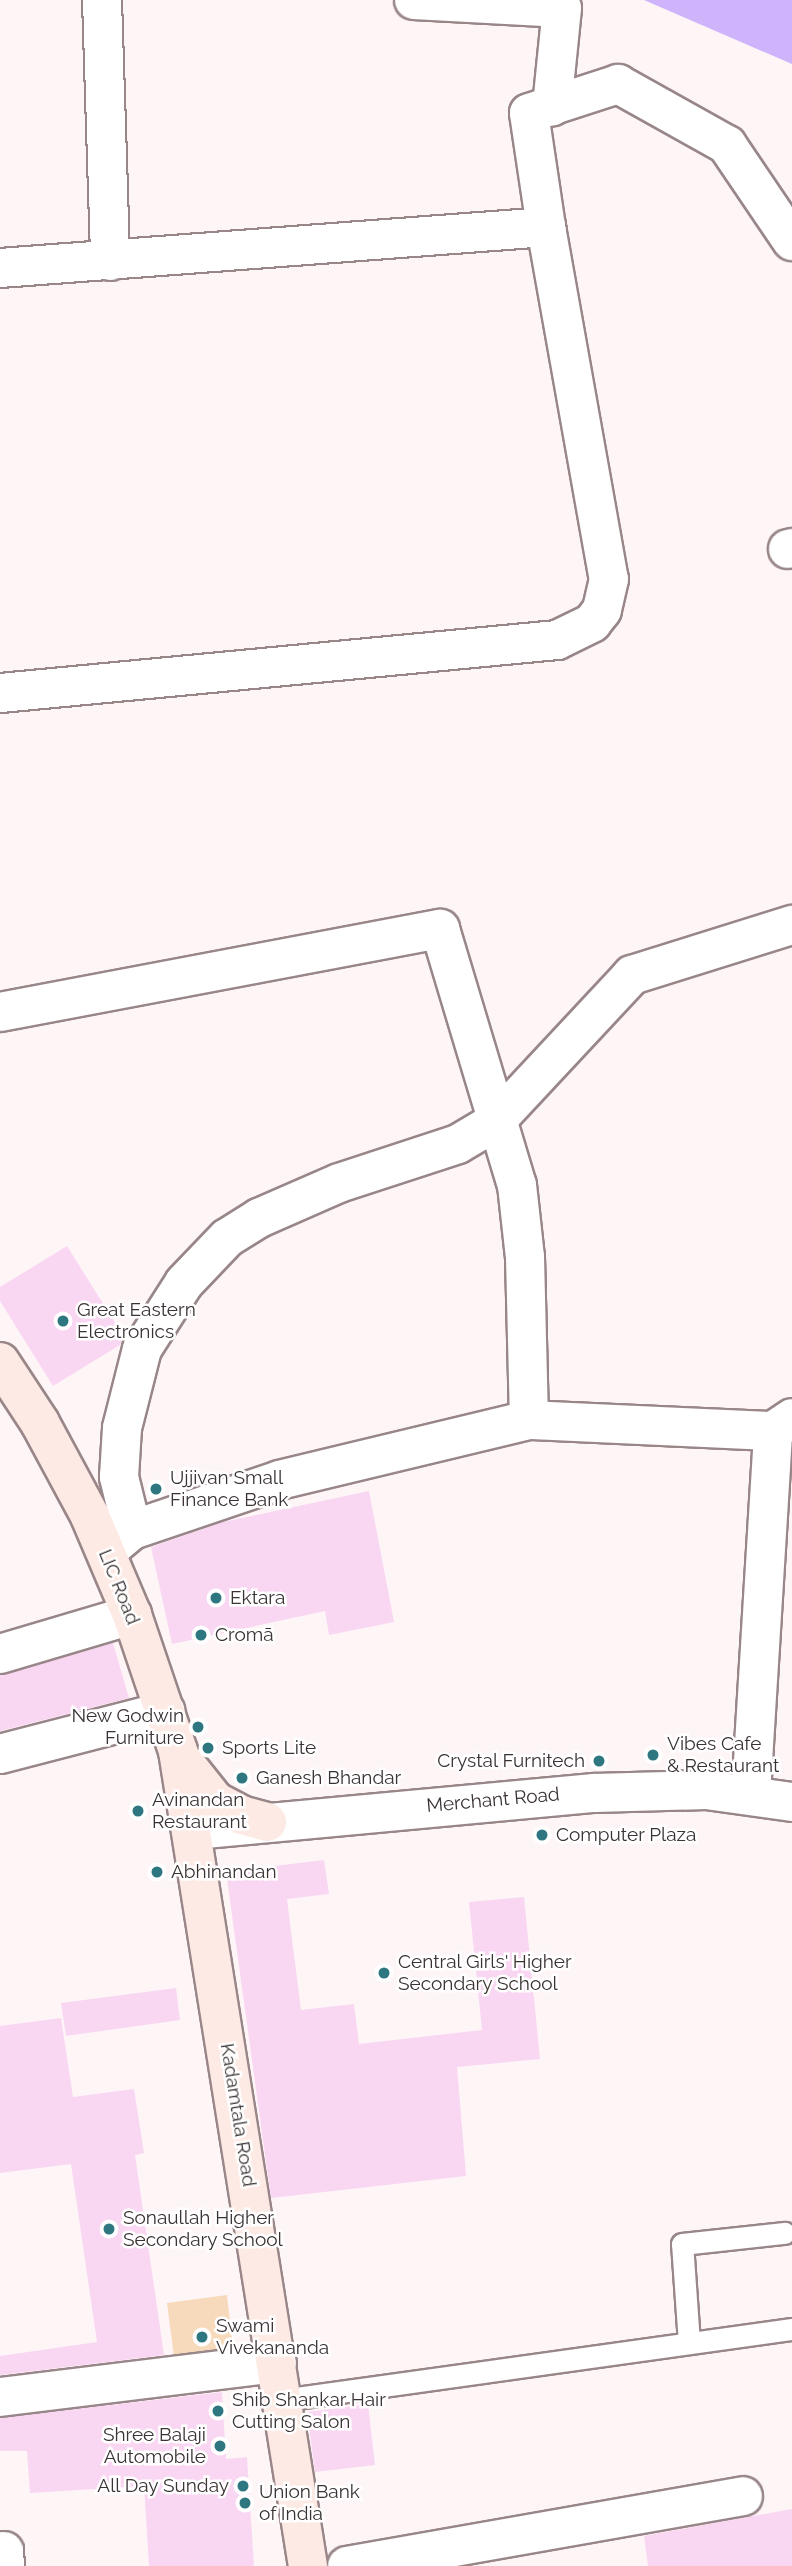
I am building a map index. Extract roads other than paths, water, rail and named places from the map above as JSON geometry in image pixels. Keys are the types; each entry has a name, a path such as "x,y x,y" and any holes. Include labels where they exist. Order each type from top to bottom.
{"main road":[{"name":"LIC Road","path":"0,1362 119,1541 132,1615 178,1751 194,1830"},
{"path":"178,1751 215,1801 241,1815 267,1822"},
{"name":"Kadamtala Road","path":"194,1830 308,2566"}],"street":[{"path":"102,0 110,261"},
{"path":"414,0 562,8 552,106"},
{"path":"0,693 557,640 592,623 605,602 609,579 528,113 618,84 727,145 792,241"},
{"path":"0,268 546,227"},
{"path":"751,1794 783,1424 528,1420 280,1480 119,1541 119,1477 131,1381 162,1312 204,1260 259,1218 339,1183 458,1144 495,1122 632,975 792,925"},
{"path":"0,1012 440,929 495,1122 517,1185 525,1257 528,1420"},
{"path":"0,1654 132,1615"},
{"path":"0,1754 166,1711"},
{"name":"Merchant Road","path":"194,1830 581,1793 706,1790 751,1794 792,1802"},
{"path":"0,2398 279,2381"},
{"path":"347,2566 743,2496"}],"lane":[{"path":"690,2343 682,2244 784,2233"},
{"path":"279,2381 690,2343 792,2329"}],"place":[{"name":"Great Eastern Electronics","path":"63,1321"},
{"name":"Ujjivan Small Finance Bank","path":"156,1489"},
{"name":"Ektara","path":"216,1598"},
{"name":"Cromā","path":"201,1635"},
{"name":"New Godwin Furniture","path":"198,1727"},
{"name":"Sports Lite","path":"208,1748"},
{"name":"Vibes Cafe & Restaurant","path":"653,1755"},
{"name":"Crystal Furnitech","path":"599,1761"},
{"name":"Ganesh Bhandar","path":"242,1778"},
{"name":"Avinandan Restaurant","path":"138,1811"},
{"name":"Computer Plaza","path":"542,1835"},
{"name":"Abhinandan","path":"157,1872"},
{"name":"Central Girls' Higher Secondary School","path":"384,1973"},
{"name":"Sonaullah Higher Secondary School","path":"109,2229"},
{"name":"Swami Vivekananda","path":"202,2337"},
{"name":"Shib Shankar Hair Cutting Salon","path":"218,2411"},
{"name":"Shree Balaji Automobile","path":"220,2446"},
{"name":"All Day Sunday","path":"243,2486"},
{"name":"Union Bank of India","path":"245,2503"}]}
